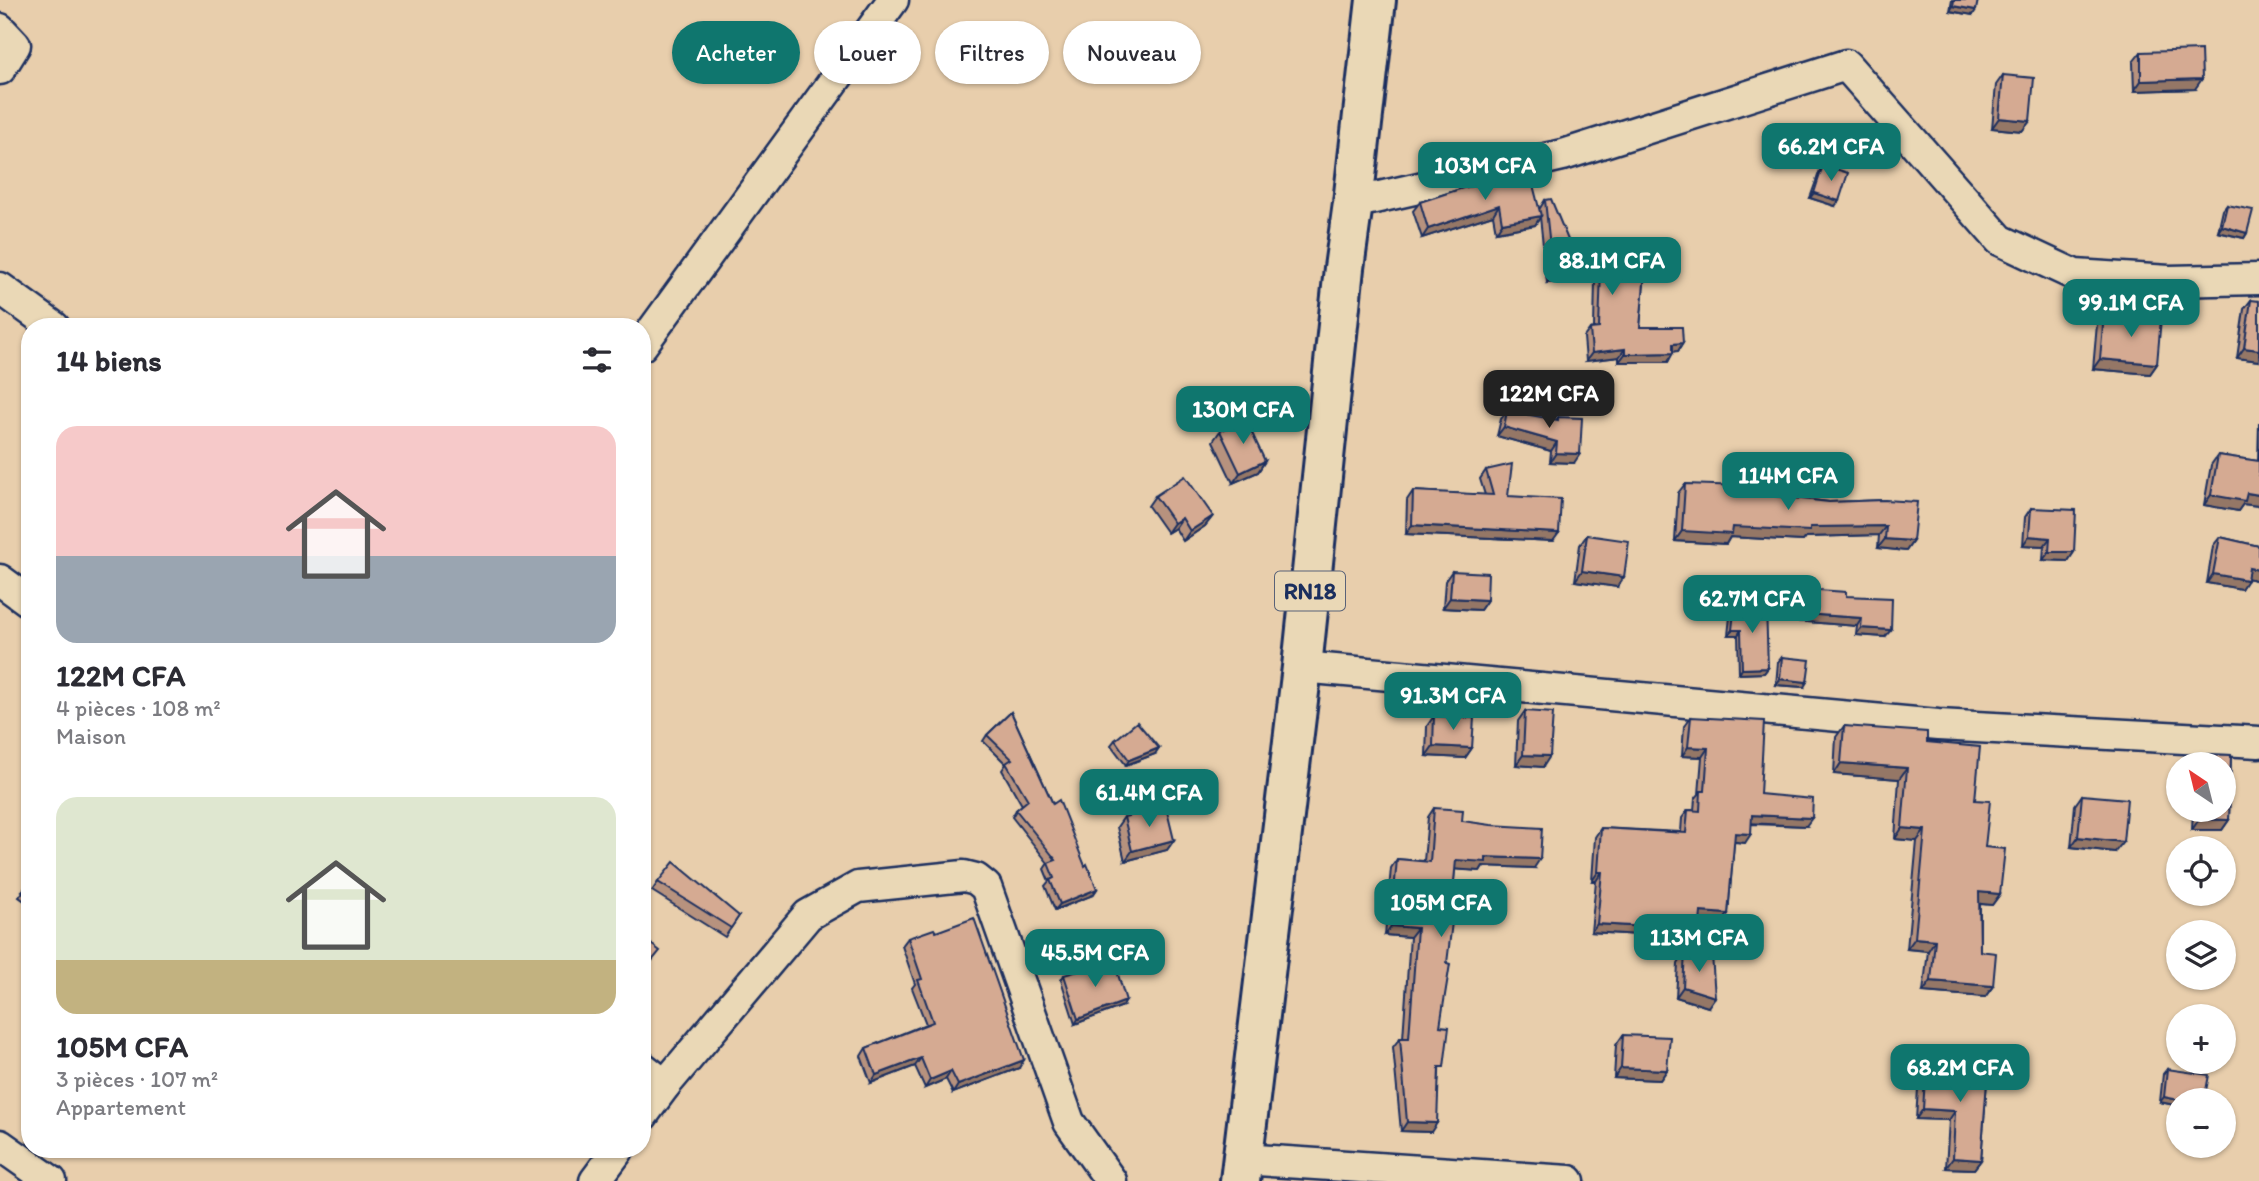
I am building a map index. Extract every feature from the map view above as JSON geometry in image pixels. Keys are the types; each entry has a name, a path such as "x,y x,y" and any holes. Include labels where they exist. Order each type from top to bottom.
{"main road":[{"name":"RN18","path":"1241,1170 1302,667 1344,268 1376,0"}],"street":[{"path":"651,333 893,0"},
{"path":"0,29 15,45 0,69"},
{"path":"1353,203 1563,155 1846,65 2000,240 2075,275 2169,281 2259,279"},
{"path":"0,288 42,318"},
{"path":"0,580 21,595"},
{"path":"1302,667 1938,725 2259,742"},
{"path":"654,1076 808,915 858,887 964,876 976,879 986,887 1069,1122 1111,1181"},
{"path":"0,1145 33,1169"},
{"path":"595,1181 612,1158"},
{"path":"1241,1170 1569,1181"}],"building":[{"path":"1954,0 1978,0 1976,10 1953,6"},
{"path":"2201,50 2202,79 2141,81 2141,52"},
{"path":"2003,75 2034,78 2030,121 1999,118"},
{"path":"1823,165 1848,173 1839,201 1814,193"},
{"path":"1530,173 1541,216 1502,223 1499,205 1428,229 1420,202 1463,188"},
{"path":"1551,199 1573,252 1646,261 1640,327 1682,327 1683,343 1673,344 1673,353 1625,354 1625,349 1592,353 1590,329 1599,328 1601,271 1553,275 1545,200"},
{"path":"2227,205 2253,210 2247,233 2222,226"},
{"path":"2251,300 2259,301 2259,350 2244,348"},
{"path":"2104,314 2161,318 2157,364 2100,359"},
{"path":"1507,411 1558,420 1558,417 1582,418 1580,454 1556,453 1557,442 1504,427"},
{"path":"1246,420 1265,461 1240,473 1220,431"},
{"path":"2218,455 2259,461 2259,495 2247,493 2245,501 2211,495"},
{"path":"1512,464 1508,496 1561,499 1559,533 1412,525 1413,491 1493,495 1486,470"},
{"path":"1185,476 1213,516 1190,531 1182,518 1174,523 1155,496"},
{"path":"1685,484 1771,487 1775,496 1829,502 1917,502 1913,541 1885,539 1886,526 1810,527 1810,531 1733,527 1732,534 1682,531"},
{"path":"2031,508 2076,510 2074,552 2049,552 2050,538 2029,536"},
{"path":"1587,535 1629,541 1624,577 1582,571"},
{"path":"2220,537 2259,546 2259,570 2249,568 2247,580 2213,574"},
{"path":"1452,571 1488,573 1487,600 1450,598"},
{"path":"1776,587 1846,592 1846,596 1892,598 1891,630 1861,628 1862,618 1774,612"},
{"path":"1735,603 1766,606 1768,668 1742,669 1741,630 1732,630"},
{"path":"1782,657 1810,660 1807,682 1780,679"},
{"path":"1525,711 1553,713 1550,756 1523,755"},
{"path":"1011,712 1053,804 1059,800 1097,889 1060,904 1050,880 1054,878 1048,863 1056,860 1016,810 1028,800 1006,763 1012,759 987,735"},
{"path":"1434,716 1474,718 1472,748 1433,746"},
{"path":"1691,717 1764,721 1760,794 1813,799 1812,818 1752,815 1751,834 1735,833 1728,914 1701,912 1699,934 1663,931 1663,928 1597,924 1602,872 1598,872 1601,828 1686,833 1688,810 1700,811 1701,791 1705,791 1708,748 1688,747"},
{"path":"1137,722 1159,748 1129,760 1115,740"},
{"path":"1844,726 1927,732 1927,742 1980,747 1975,800 1990,801 1985,847 2005,849 2000,894 1979,892 1980,951 1996,953 1993,986 1931,981 1935,940 1915,938 1925,830 1902,828 1907,768 1841,763"},
{"path":"2082,795 2127,799 2123,842 2078,837"},
{"path":"1166,807 1174,840 1132,851 1124,817"},
{"path":"1434,808 1463,810 1462,821 1542,828 1540,859 1486,857 1486,862 1456,860 1447,963 1450,964 1440,1026 1449,1027 1444,1067 1439,1067 1437,1123 1407,1122 1400,1038 1409,1038 1417,928 1391,926 1397,859 1430,862"},
{"path":"674,862 739,916 731,928 658,882"},
{"path":"974,918 1024,1060 958,1085 951,1071 930,1080 921,1058 876,1075 866,1048 933,1022 918,980 922,979 908,938 934,929 936,932"},
{"path":"651,944 660,951 651,962"},
{"path":"1685,953 1712,955 1715,997 1683,987"},
{"path":"1114,961 1126,1001 1078,1019 1064,975"},
{"path":"1623,1035 1670,1037 1667,1070 1621,1068"},
{"path":"1926,1064 1988,1068 1981,1160 1953,1158 1955,1111 1923,1109"},
{"path":"2166,1074 2209,1075 2206,1088 2166,1088 2164,1097"}]}
